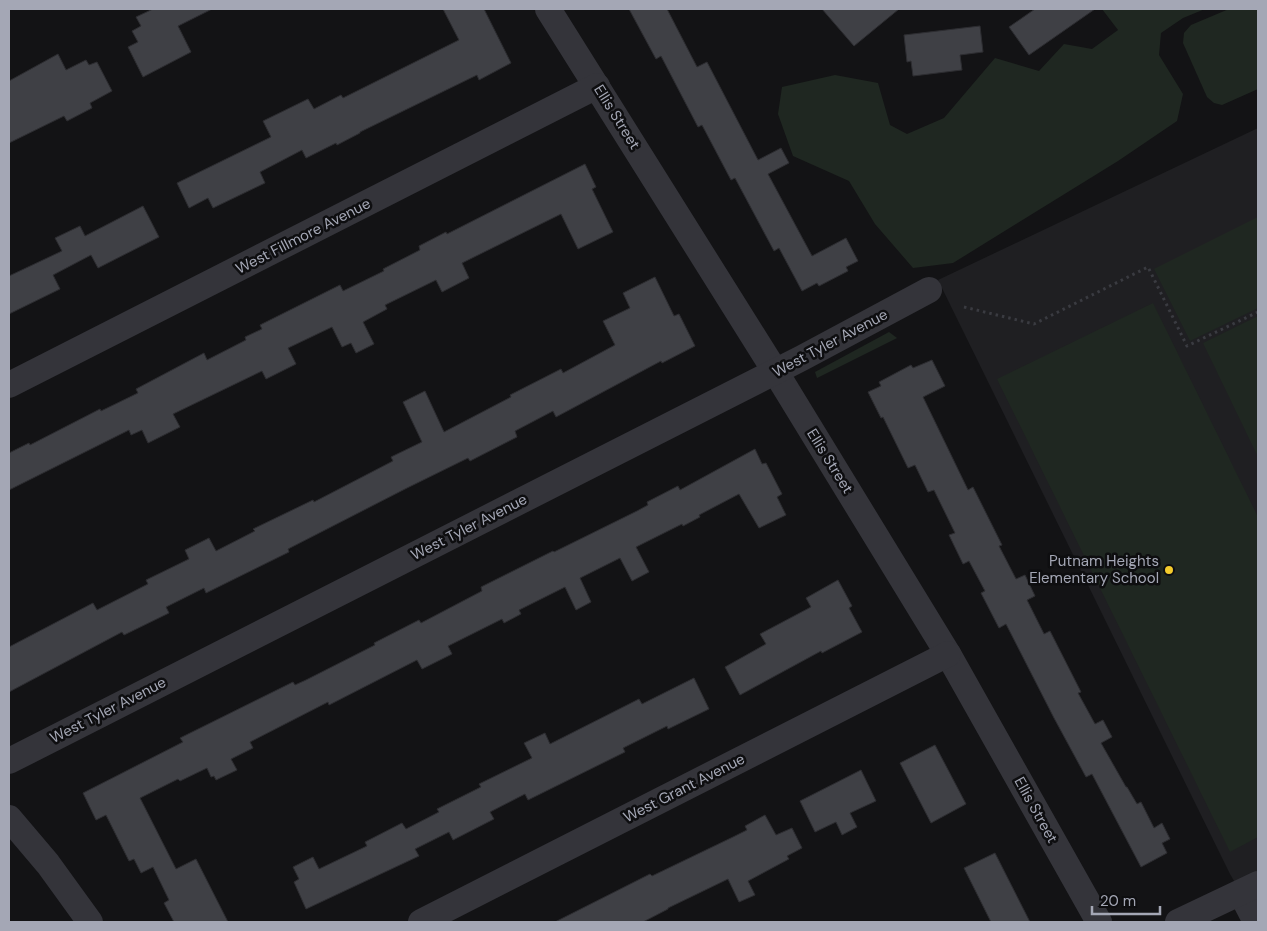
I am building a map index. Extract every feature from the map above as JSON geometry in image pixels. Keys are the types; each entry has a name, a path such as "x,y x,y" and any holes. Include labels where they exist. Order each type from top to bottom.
{"street":[{"name":"Ellis Street","path":"548,9 775,371 948,654 1099,922"},
{"name":"West Fillmore Avenue","path":"9,385 597,86"},
{"name":"West Tyler Avenue","path":"9,761 775,371 929,290"},
{"name":"West Grant Avenue","path":"421,922 948,654"},
{"path":"9,818 48,864 90,922"},
{"path":"1178,922 1250,888 1256,922"}],"path":[{"path":"964,307 1034,324 1148,267 1187,346 1258,312"}],"shaded area":[{"path":"1102,9 1205,9 1183,18 1161,33 1159,55 1183,94 1177,121 1118,161 953,263 913,268 875,224 849,181 793,156 778,114 782,87 835,75 878,83 890,125 907,134 944,118 995,58 1039,71 1064,44 1092,49 1118,30"},
{"path":"1229,9 1258,9 1258,89 1222,105 1214,103 1207,97 1183,43 1184,33 1191,25"},
{"name":"Putnam Heights Elementary School","path":"1258,128 1258,884 1241,893 938,280"},
{"path":"1258,217 1258,308 1190,341 1154,269"},
{"path":"1153,303 1258,517 1258,837 1230,852 997,379"},
{"path":"1258,316 1258,457 1203,343"},
{"path":"889,332 897,338 817,378 815,372"}],"building":[{"path":"153,9 212,9 178,26 191,52 143,77 128,47 138,42 132,31 141,26 136,17"},
{"path":"443,9 484,9 511,63 479,80 477,75 337,145 336,143 306,158 302,150 260,172 265,183 213,208 208,198 189,208 177,183 271,137 263,121 308,99 314,109 341,95 343,98 459,40"},
{"path":"629,9 667,9 697,67 707,62 758,160 781,148 789,163 768,174 812,256 846,238 858,261 846,267 848,271 819,286 817,283 802,291 779,248 774,251 735,178 731,180 702,125 698,127 661,56 656,59"},
{"path":"822,9 899,9 854,46"},
{"path":"1035,9 1095,9 1029,55 1009,27"},
{"path":"980,26 983,52 960,55 962,70 913,76 911,61 907,62 904,35"},
{"path":"58,54 66,70 86,60 89,65 97,62 112,91 90,103 92,108 67,121 64,116 9,143 9,81"},
{"path":"585,164 596,187 592,189 613,232 578,249 561,214 462,263 469,278 442,292 436,280 385,305 387,309 363,322 374,344 356,353 351,343 342,347 332,327 288,348 296,364 266,379 262,371 173,414 180,427 148,443 142,430 131,435 129,430 9,490 9,453 29,443 30,445 100,409 101,411 138,393 136,389 204,353 207,360 246,340 245,337 262,329 260,325 340,285 343,291 384,271 383,269 420,250 419,246 446,232 447,234"},
{"path":"143,206 159,237 98,268 91,255 53,275 60,289 9,314 9,276 62,251 55,238 80,226 85,236"},
{"path":"655,277 674,316 679,314 695,346 662,363 661,361 556,417 553,411 515,431 517,437 470,461 468,458 407,488 288,549 289,552 206,593 204,588 166,607 169,613 124,635 122,632 9,692 9,647 93,603 97,610 148,584 146,580 189,559 185,550 209,538 216,551 255,531 253,529 313,500 314,502 393,461 391,457 422,442 403,402 425,391 444,432 561,369 563,373 615,345 603,321 630,308 623,293"},
{"path":"932,360 945,386 923,397 968,490 973,487 1002,545 999,546 1016,579 1025,575 1035,596 1027,600 1044,634 1050,631 1081,692 1078,693 1095,724 1103,720 1112,737 1101,743 1126,787 1137,804 1141,802 1154,828 1162,823 1170,839 1162,843 1167,853 1141,867 1092,774 1086,777 1006,624 999,628 981,593 985,591 969,561 963,564 949,535 955,533 934,490 928,492 915,465 908,468 883,417 881,418 868,392 881,386 879,382 911,365 913,368"},
{"path":"755,449 762,464 766,463 782,494 777,497 786,515 759,528 739,494 699,515 700,517 683,526 682,524 636,547 649,572 632,581 620,558 580,578 591,602 576,610 565,587 519,610 521,614 504,623 502,619 448,646 452,654 422,669 417,660 329,705 328,702 250,742 253,748 231,759 237,770 216,780 214,776 211,777 207,768 180,781 178,779 140,798 176,869 196,859 228,922 174,922 164,903 169,900 153,867 141,873 134,859 129,861 106,815 96,820 83,793 183,742 180,738 293,682 295,685 306,680 419,620 421,623 482,591 481,587 637,511 648,505 647,502 678,486 680,490"},
{"path":"838,580 852,606 849,608 862,632 822,653 821,651 740,695 725,667 766,644 760,634 811,607 806,598"},
{"path":"694,678 709,709 668,729 667,726 623,748 625,752 528,800 525,794 490,812 494,819 453,840 449,832 415,849 419,856 306,909 294,882 299,879 293,867 313,857 319,869 367,846 365,842 402,823 406,829 439,812 437,809 481,787 479,784 532,758 524,743 545,733 550,744 639,699 642,704"},
{"path":"935,745 966,804 931,823 900,763"},
{"path":"861,770 876,801 850,813 857,827 842,835 836,822 815,832 800,801"},
{"path":"765,815 776,835 792,828 802,848 787,856 789,859 748,881 755,895 739,902 728,879 643,922 555,922 650,874 652,876 747,830 745,826"},
{"path":"995,853 1030,922 991,922 964,868"}],"place":[{"name":"Putnam Heights Elementary School","path":"1169,570"}]}
